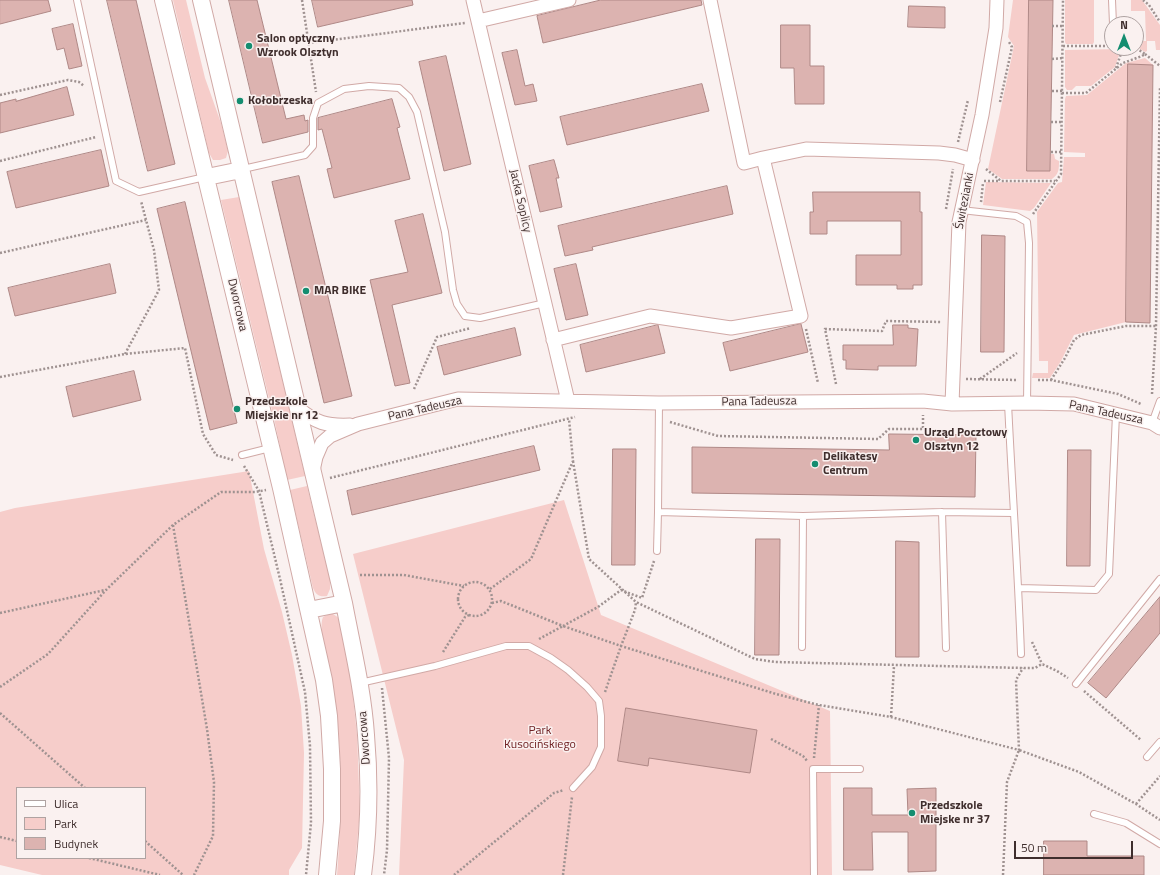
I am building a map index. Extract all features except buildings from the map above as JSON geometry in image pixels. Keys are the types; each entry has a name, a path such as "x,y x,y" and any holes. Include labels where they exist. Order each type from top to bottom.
{"street":[{"name":"Dworcowa","path":"163,0 281,488 324,680 329,716 332,769 332,821 327,875"},
{"name":"Dworcowa","path":"201,0 344,603 359,683 366,735 368,772 368,815 363,875"},
{"name":"Jacka Soplicy","path":"473,0 568,401"},
{"path":"478,21 569,0"},
{"path":"710,0 744,163 806,149 939,153 955,155 973,160"},
{"name":"Świtezianki","path":"952,404 959,222 973,160 996,28 997,0"},
{"path":"553,340 650,316 731,328 801,316 763,158"},
{"path":"207,177 241,170"},
{"name":"Pana Tadeusza","path":"298,408 310,418 319,422 338,426 358,424 458,399 659,403 923,401 952,404 1027,403 1074,404 1156,425"},
{"name":"Pana Tadeusza","path":"314,476 316,457 322,443 330,436 358,424"},
{"path":"309,610 344,603"}],"lane":[{"path":"77,0 116,181 139,192 207,177"},
{"path":"1112,0 1113,16"},
{"path":"241,170 305,155 313,146 313,118 318,103 344,89 369,86 399,88 409,97 417,112 445,232 453,290 457,304 465,316 480,318 544,303"},
{"path":"961,210 1016,216 1027,222 1029,243 1027,403"},
{"path":"1156,425 1160,401"},
{"path":"657,551 659,403"},
{"path":"1008,403 1013,513 1019,588 1021,654"},
{"path":"1019,588 1096,590 1109,574 1116,414"},
{"path":"242,458 271,447"},
{"path":"658,512 803,516 942,512 1013,513"},
{"path":"942,512 946,648"},
{"path":"802,647 803,516"},
{"path":"1076,684 1160,579"},
{"path":"359,683 435,666 506,646 529,646 551,658 568,670 587,686 599,701 601,716 601,747 592,767 573,788"},
{"path":"1147,757 1160,742"},
{"path":"814,875 813,769 860,769"},
{"path":"1094,814 1126,823 1160,844"}],"path":[{"path":"302,0 318,103"},
{"path":"1027,222 1055,180 1061,174 1063,0"},
{"path":"1143,0 1160,22"},
{"path":"308,43 478,21"},
{"path":"1052,26 1063,26"},
{"path":"1062,46 1104,46"},
{"path":"1052,91 1086,93 1123,62 1145,54 1160,66"},
{"path":"1116,68 1120,56"},
{"path":"1052,59 1062,58"},
{"path":"0,95 68,80 79,82 88,90"},
{"path":"1152,400 1156,326 1160,87"},
{"path":"1051,122 1062,122"},
{"path":"0,161 98,137"},
{"path":"1051,152 1061,152"},
{"path":"986,169 1001,180"},
{"path":"984,180 1055,180"},
{"path":"125,354 159,290 154,250 139,192"},
{"path":"0,253 146,220"},
{"path":"801,316 818,377 818,383"},
{"path":"836,384 825,329 882,331 886,322 942,322"},
{"path":"1051,380 1074,340 1081,335 1126,326 1156,326"},
{"path":"414,389 437,336 475,328"},
{"path":"0,377 125,354 185,348 203,434 216,455 235,460"},
{"path":"1020,357 1021,350 980,379 1051,380 1118,394 1143,405"},
{"path":"659,419 718,436 878,439 889,429 923,429 923,401"},
{"path":"314,476 579,416"},
{"path":"569,419 573,461 589,559 621,590 636,602 755,659 775,662 894,666 1034,668 1042,664 1057,671 1076,684 1141,740"},
{"path":"242,458 259,491 306,692 310,746 311,823 306,875"},
{"path":"490,589 531,559 573,461"},
{"path":"0,687 48,654 106,590 173,525 221,492 259,491 281,488"},
{"path":"173,525 207,729 214,782 213,836 194,875"},
{"path":"621,590 642,598 657,551"},
{"path":"360,575 404,575 464,586"},
{"path":"474,582 486,585 490,589 493,598 490,609 486,613 474,616 468,615 464,612 458,602 460,590 464,586 474,582"},
{"path":"0,613 106,590"},
{"path":"529,646 598,607 621,590"},
{"path":"492,603 501,601 563,626 620,646 776,694 819,705 891,717 1019,750 1079,772 1136,804 1160,820"},
{"path":"599,701 605,692 620,646 635,610 636,602"},
{"path":"435,666 465,617 468,615"},
{"path":"1003,875 1007,782 1019,750 1016,680 1023,668 1021,654"},
{"path":"891,717 894,666"},
{"path":"381,678 389,758 387,850 384,875"},
{"path":"813,769 819,705"},
{"path":"0,713 84,787"},
{"path":"771,739 803,756 813,769"},
{"path":"1136,804 1160,776"},
{"path":"454,875 554,793 573,788 563,875"},
{"path":"0,837 16,841"},
{"path":"146,843 183,875"},
{"path":"93,859 160,875"}],"green space":[{"path":"173,0 186,0 205,78 221,123 228,151 226,158 220,160 213,160 209,153"},
{"path":"1013,0 1029,0 1028,171 1050,171 1051,154 1054,154 1055,159 1059,161 1059,166 1057,173 1052,179 1002,179 988,169 1014,46 1008,37"},
{"path":"1065,0 1094,0 1093,44 1066,44"},
{"path":"1131,0 1142,0 1160,25 1160,50 1156,50 1155,41 1147,41 1147,51 1144,51 1144,41 1146,41 1145,11 1131,11"},
{"path":"1104,49 1104,56 1119,56 1115,67 1091,86 1076,86 1072,90 1067,90 1065,87 1065,50"},
{"path":"1145,58 1153,65 1129,65 1126,322 1074,335 1061,361 1050,378 1032,378 1033,373 1048,373 1048,361 1039,361 1037,212 1058,183 1062,182 1064,157 1085,157 1085,153 1064,152 1066,96 1087,95 1126,63"},
{"path":"986,182 1051,183 1034,208 1030,211 983,205"},
{"path":"239,197 305,476 287,480 275,423 221,200"},
{"path":"249,471 264,549 282,612 292,655 301,706 304,753 302,848 289,870 289,875 42,875 0,865 0,512 15,508"},
{"path":"307,486 330,579 330,589 327,596 318,595 313,588 290,490"},
{"name":"Park Kusocińskiego","path":"564,500 601,615 830,711 832,875 399,875 404,760 353,554"},
{"path":"333,614 339,618 342,629 352,687 357,735 360,811 354,875 337,875 341,798 340,748 334,697 322,629 323,617"}],"place":[{"name":"Salon optyczny Wzrook Olsztyn","path":"249,46"},
{"name":"Kołobrzeska","path":"240,101"},
{"name":"MAR BIKE","path":"306,291"},
{"name":"Przedszkole Miejskie nr 12","path":"237,409"},
{"name":"Urząd Pocztowy Olsztyn 12","path":"916,440"},
{"name":"Delikatesy Centrum","path":"815,464"},
{"name":"Przedszkole Miejske nr 37","path":"912,813"}]}
